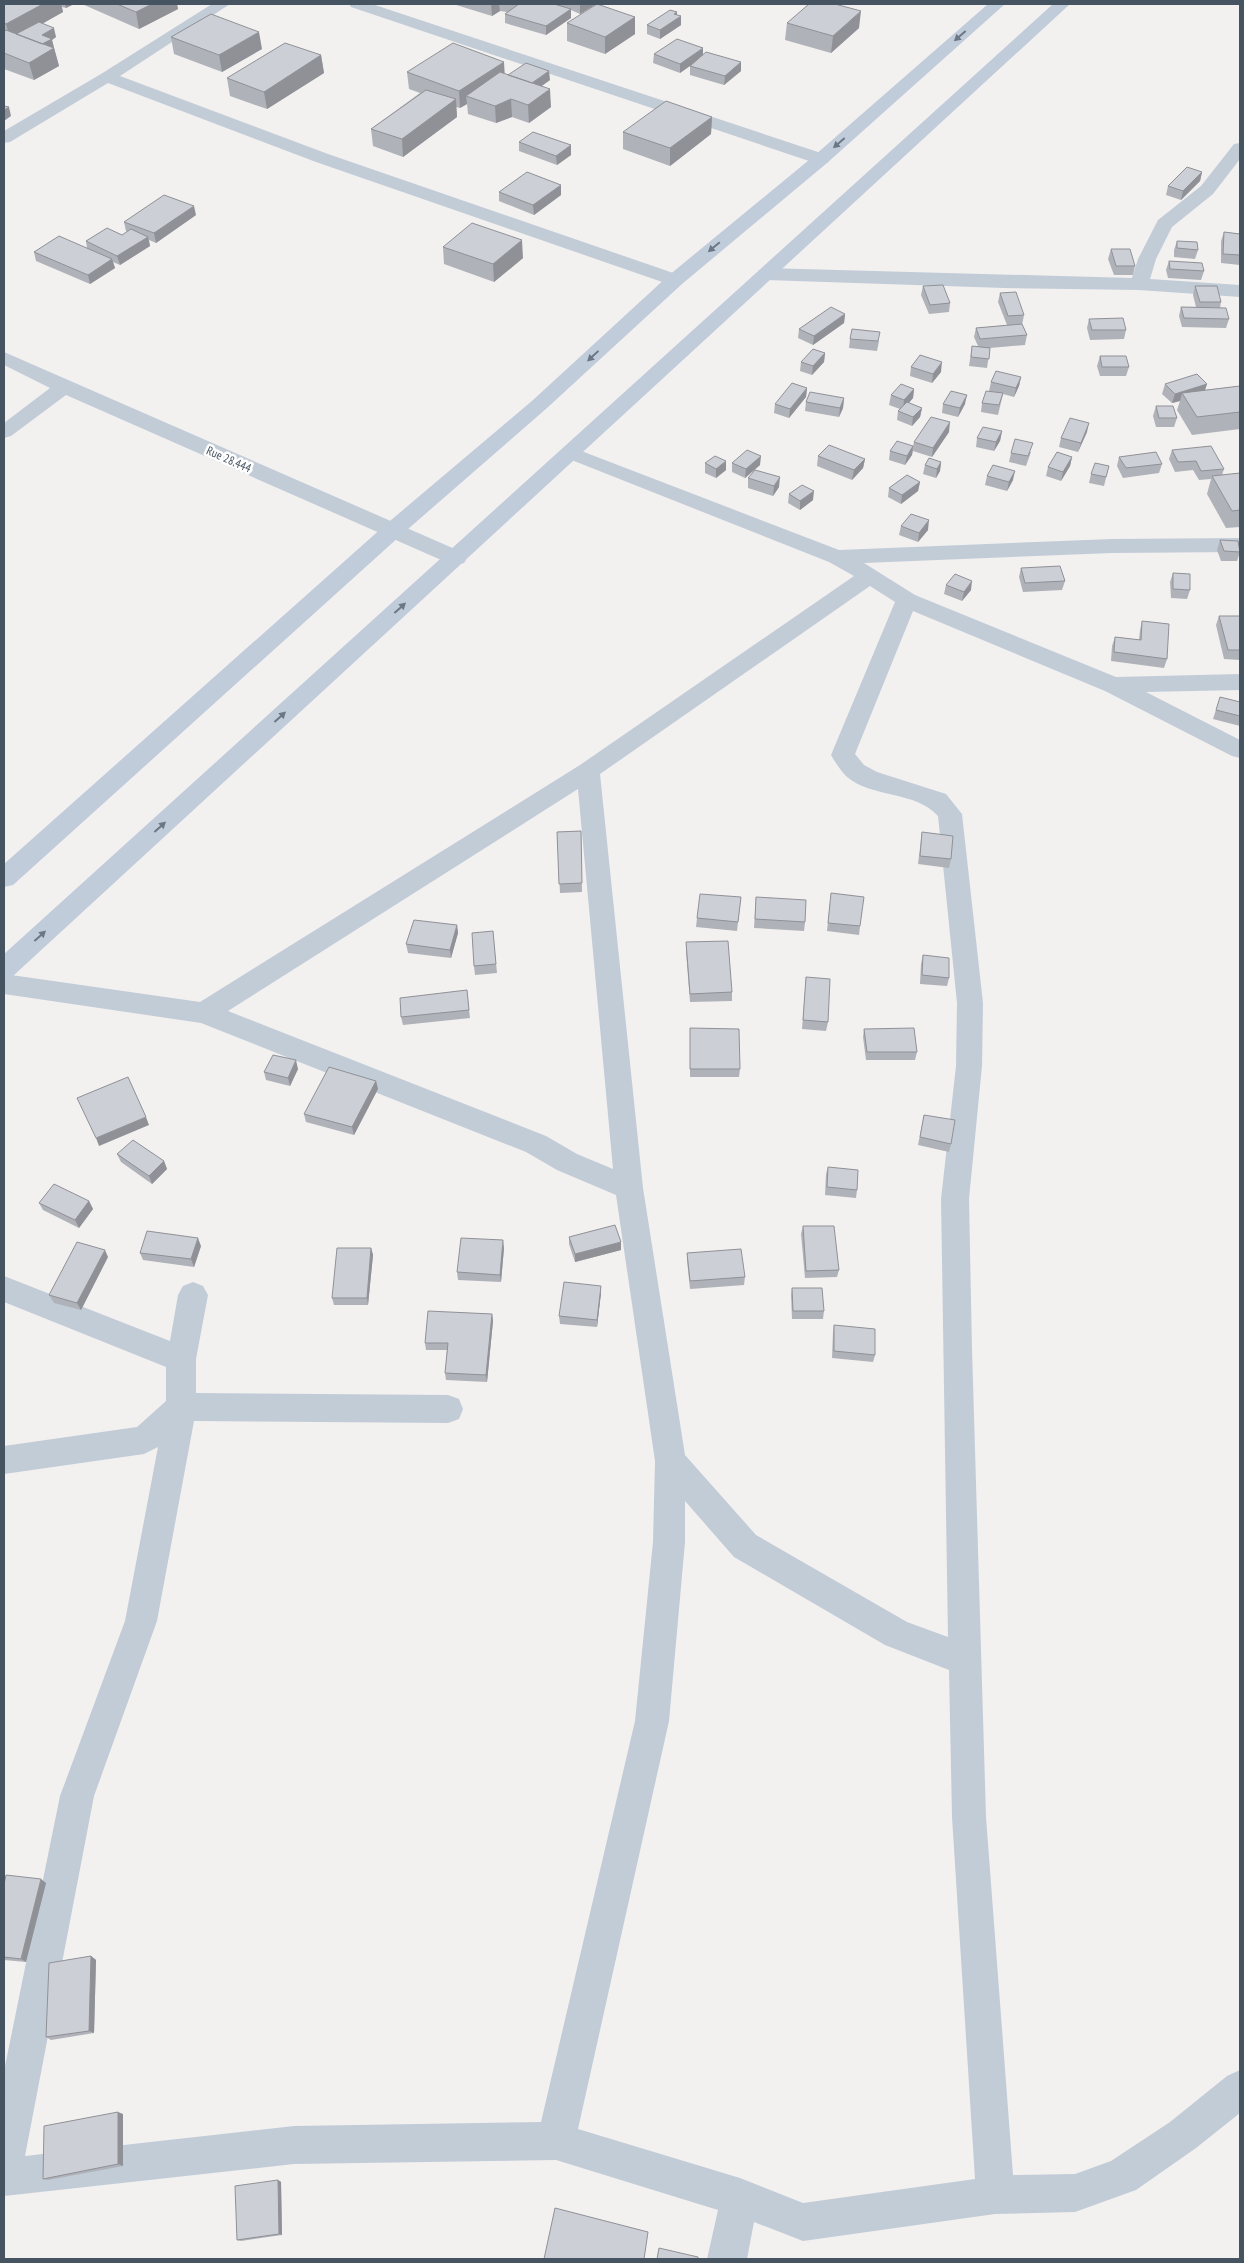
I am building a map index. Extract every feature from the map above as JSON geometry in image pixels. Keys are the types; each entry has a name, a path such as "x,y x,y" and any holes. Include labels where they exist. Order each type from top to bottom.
{"main road":[{"path":"4,878 392,531 540,404 675,280 820,159 997,4"},
{"path":"4,969 1062,4"}],"street":[{"path":"4,138 107,77 222,4"},
{"path":"357,4 820,159"},
{"path":"107,77 322,158 675,280"},
{"path":"1139,284 1147,259 1164,224 1207,190 1240,148"},
{"path":"766,274 1004,282 1139,284 1240,291"},
{"name":"Rue 28.444","path":"4,358 64,387 456,558"},
{"path":"4,432 64,387"},
{"path":"571,453 837,557 907,600 1112,685 1240,750"},
{"path":"837,557 1112,546 1240,546"},
{"path":"204,1013 588,771 870,576"},
{"path":"907,600 843,755 856,771 869,778 938,800 950,814 970,1003 969,1066 955,1199 968,1816 995,2194"},
{"path":"1112,685 1240,682"},
{"path":"556,2140 652,1721 669,1542 670,1461 629,1188 588,771"},
{"path":"4,984 204,1013 536,1144 567,1162 629,1188"},
{"path":"4,1290 181,1359"},
{"path":"4,2164 78,1796 141,1621 181,1407 181,1359 193,1294"},
{"path":"4,1460 144,1440 181,1407 448,1409"},
{"path":"670,1461 745,1546 897,1634 965,1660"},
{"path":"4,2177 294,2145 556,2140 740,2197 804,2222 995,2194 1075,2193 1122,2176 1183,2135 1240,2089"},
{"path":"727,2259 740,2197"}],"building":[{"path":"4,4 43,4 6,24 4,23"},
{"path":"117,4 152,4 136,12"},
{"path":"519,4 554,4 571,9 546,26 505,14"},
{"path":"597,4 635,17 605,37 567,23"},
{"path":"809,4 835,4 861,11 833,36 787,23"},
{"path":"670,10 677,12 674,14 681,16 660,30 647,25"},
{"path":"211,14 259,32 219,55 171,37"},
{"path":"39,22 54,28 42,35 52,39 42,44 16,34"},
{"path":"6,30 54,48 29,63 4,53 4,32"},
{"path":"677,39 703,48 680,64 654,54"},
{"path":"285,43 321,55 264,92 227,78"},
{"path":"453,43 504,62 459,91 407,72"},
{"path":"706,52 741,62 725,76 690,66"},
{"path":"526,63 549,71 532,83 508,75"},
{"path":"500,72 550,89 528,105 511,99 495,106 466,96"},
{"path":"426,90 456,99 402,139 371,129"},
{"path":"666,101 712,117 670,148 623,132"},
{"path":"533,132 571,145 556,156 519,142"},
{"path":"1187,167 1202,172 1183,191 1168,186"},
{"path":"527,172 561,185 533,205 499,192"},
{"path":"164,195 194,206 154,233 124,222"},
{"path":"472,223 522,240 493,264 443,247"},
{"path":"107,228 122,235 131,229 148,237 117,256 86,241"},
{"path":"1224,232 1240,234 1240,255 1223,254"},
{"path":"59,236 112,259 88,275 34,252"},
{"path":"1177,241 1197,242 1198,250 1177,248"},
{"path":"1111,249 1130,249 1135,266 1116,266"},
{"path":"1169,261 1202,263 1204,271 1170,269"},
{"path":"943,285 950,303 930,305 923,286"},
{"path":"1195,286 1217,286 1221,302 1200,302"},
{"path":"1016,292 1024,315 1008,316 1000,293"},
{"path":"831,307 845,314 814,336 799,329"},
{"path":"1181,307 1226,308 1229,319 1184,318"},
{"path":"1123,318 1126,330 1092,330 1089,319"},
{"path":"1022,324 1027,335 980,339 976,328"},
{"path":"852,329 880,332 878,341 850,339"},
{"path":"972,346 990,348 989,359 971,357"},
{"path":"813,349 825,353 813,366 801,362"},
{"path":"920,355 942,362 933,374 911,367"},
{"path":"1100,356 1126,356 1129,367 1102,367"},
{"path":"996,371 1021,377 1016,388 991,382"},
{"path":"1197,374 1207,384 1175,394 1165,384"},
{"path":"792,383 807,388 790,409 775,404"},
{"path":"901,384 914,389 904,400 891,395"},
{"path":"1240,386 1240,412 1197,417 1182,393"},
{"path":"951,391 967,395 960,408 943,404"},
{"path":"986,391 1003,393 999,405 982,403"},
{"path":"810,392 844,398 840,408 806,402"},
{"path":"907,402 922,408 913,417 898,411"},
{"path":"1156,406 1173,406 1177,418 1159,418"},
{"path":"931,417 950,422 933,448 914,442"},
{"path":"1070,418 1089,423 1081,443 1061,438"},
{"path":"983,427 1002,431 996,442 977,438"},
{"path":"1015,439 1033,443 1028,456 1011,453"},
{"path":"897,441 913,446 907,456 890,451"},
{"path":"829,445 865,459 854,470 818,456"},
{"path":"1211,446 1224,469 1201,471 1196,461 1178,462 1172,450"},
{"path":"747,450 761,456 746,469 732,463"},
{"path":"1057,452 1072,457 1063,472 1048,467"},
{"path":"1156,452 1162,464 1126,468 1119,457"},
{"path":"715,456 726,461 716,469 705,463"},
{"path":"929,458 941,462 937,469 925,465"},
{"path":"1095,463 1109,466 1106,477 1091,474"},
{"path":"993,465 1015,471 1009,482 987,476"},
{"path":"755,470 780,477 774,486 748,478"},
{"path":"1240,473 1240,510 1232,511 1212,476"},
{"path":"907,475 920,482 902,495 889,488"},
{"path":"802,485 814,491 800,501 789,494"},
{"path":"911,514 929,520 919,533 901,526"},
{"path":"1220,540 1238,541 1240,552 1224,551"},
{"path":"1060,566 1065,581 1025,583 1021,568"},
{"path":"1173,573 1190,574 1190,590 1173,589"},
{"path":"955,574 972,581 964,592 946,585"},
{"path":"1219,616 1240,616 1240,650 1228,650"},
{"path":"1142,621 1169,624 1167,659 1114,652 1115,637 1141,640"},
{"path":"1220,697 1240,702 1240,716 1216,710"},
{"path":"581,831 582,883 559,884 557,832"},
{"path":"922,832 953,836 951,859 920,856"},
{"path":"831,893 864,897 860,926 828,923"},
{"path":"700,894 741,897 738,922 697,918"},
{"path":"756,897 806,900 805,922 755,919"},
{"path":"414,920 457,925 450,950 406,944"},
{"path":"493,931 496,964 474,966 472,933"},
{"path":"728,941 732,992 690,994 686,942"},
{"path":"923,955 949,958 949,978 922,975"},
{"path":"806,977 830,979 828,1022 803,1020"},
{"path":"467,990 469,1010 401,1017 400,998"},
{"path":"690,1028 739,1029 740,1069 690,1069"},
{"path":"914,1028 917,1052 867,1052 864,1029"},
{"path":"273,1055 296,1060 288,1078 264,1072"},
{"path":"329,1067 376,1081 352,1127 304,1114"},
{"path":"128,1077 146,1117 96,1138 77,1098"},
{"path":"924,1115 955,1120 951,1144 920,1137"},
{"path":"133,1140 164,1161 149,1176 117,1154"},
{"path":"828,1167 858,1170 857,1190 827,1187"},
{"path":"54,1184 89,1201 75,1220 39,1203"},
{"path":"615,1225 621,1242 575,1254 569,1237"},
{"path":"803,1226 834,1226 839,1270 806,1271"},
{"path":"147,1231 198,1238 191,1259 140,1253"},
{"path":"461,1238 503,1240 500,1275 457,1272"},
{"path":"77,1242 105,1250 77,1303 49,1295"},
{"path":"337,1248 371,1248 367,1298 332,1298"},
{"path":"741,1249 745,1277 690,1281 687,1253"},
{"path":"564,1282 601,1286 597,1320 559,1316"},
{"path":"792,1288 822,1288 824,1311 793,1311"},
{"path":"428,1311 492,1314 486,1375 445,1373 448,1343 425,1343"},
{"path":"834,1325 875,1329 875,1355 834,1351"},
{"path":"6,1875 41,1879 21,1959 4,1957 4,1884"},
{"path":"91,1956 89,2031 46,2037 49,1963"},
{"path":"118,2112 118,2164 43,2179 44,2126"},
{"path":"278,2180 279,2234 237,2240 235,2186"},
{"path":"555,2208 648,2232 644,2259 544,2259"},
{"path":"659,2248 698,2257 698,2259 657,2259"}]}
